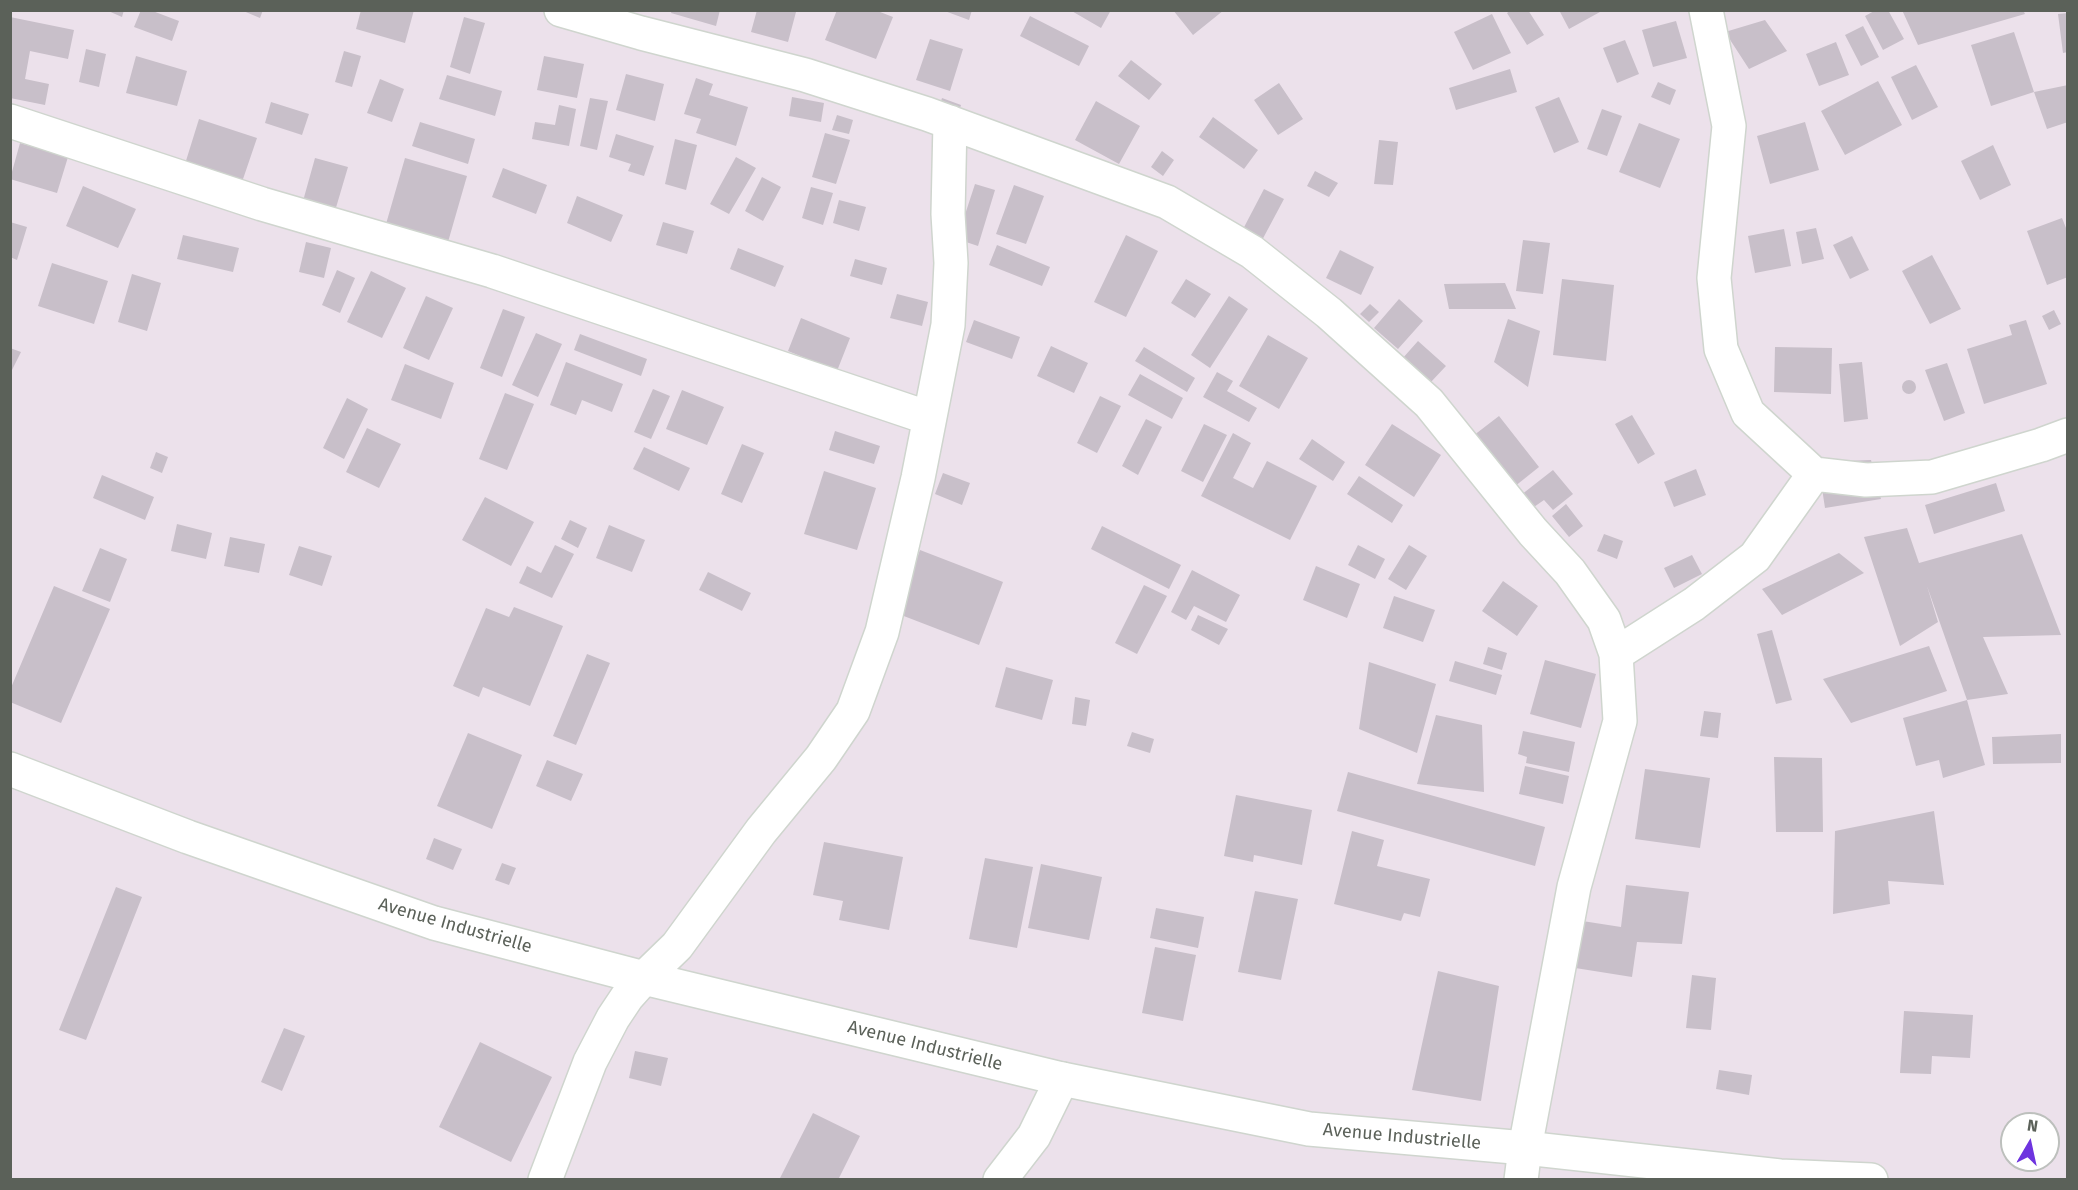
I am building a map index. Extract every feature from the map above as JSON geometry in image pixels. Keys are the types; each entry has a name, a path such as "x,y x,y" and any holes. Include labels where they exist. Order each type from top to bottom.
{"street":[{"path":"561,10 805,75 950,122 1167,202 1252,252 1329,313 1429,403 1533,532 1570,572 1604,620 1616,654 1620,721 1574,886 1523,1164"},
{"path":"1706,10 1729,126 1714,278 1721,349 1748,413 1814,474 1866,480 1932,477 2041,445 2067,435"},
{"path":"10,121 262,204 492,271 929,418"},
{"path":"545,1179 590,1062 613,1018 627,997 677,946 761,831 821,758 854,711 882,632 918,478 948,325 951,263 948,214 950,122"},
{"path":"1616,654 1694,604 1755,557 1814,474"},
{"name":"Avenue Industrielle","path":"10,770 188,837 434,923 644,978 1062,1079 1309,1129 1523,1164 1871,1179"},
{"path":"1000,1179 1034,1136 1062,1079"}],"building":[{"path":"106,10 124,10 122,17"},
{"path":"141,10 150,10 179,21 172,41 134,27"},
{"path":"241,10 263,10 260,18"},
{"path":"361,10 414,10 405,43 356,29"},
{"path":"672,10 720,10 716,26 671,13"},
{"path":"757,10 796,12 788,42 751,32"},
{"path":"837,10 875,10 893,17 876,59 825,40"},
{"path":"942,10 972,10 969,20"},
{"path":"1070,10 1111,10 1101,28"},
{"path":"1173,10 1224,10 1193,35"},
{"path":"1511,10 1528,10 1544,35 1527,45 1507,13"},
{"path":"1559,10 1599,10 1600,12 1569,29"},
{"path":"1876,10 1888,10 1904,39 1883,50 1865,16"},
{"path":"1902,10 2023,10 2025,14 1918,45"},
{"path":"2068,13 2068,52 2063,53 2058,14"},
{"path":"1492,14 1511,53 1473,70 1454,32"},
{"path":"1030,16 1089,46 1079,66 1020,36"},
{"path":"10,17 74,30 68,59 30,51 25,79 49,84 45,105 10,98"},
{"path":"464,17 485,23 470,74 450,67"},
{"path":"1765,20 1787,51 1749,69 1725,32"},
{"path":"1676,21 1687,58 1653,67 1642,30"},
{"path":"1863,26 1879,57 1861,66 1845,35"},
{"path":"2014,32 2034,92 1991,106 1971,45"},
{"path":"930,39 963,49 950,91 916,80"},
{"path":"1625,40 1639,74 1617,83 1603,48"},
{"path":"1836,42 1849,75 1819,86 1806,54"},
{"path":"86,49 106,54 99,87 79,82"},
{"path":"344,51 361,56 352,87 335,82"},
{"path":"136,56 187,71 177,106 126,93"},
{"path":"544,56 584,64 577,98 537,90"},
{"path":"1131,60 1162,84 1149,100 1118,76"},
{"path":"1916,65 1938,107 1912,120 1891,77"},
{"path":"1510,69 1517,92 1456,110 1449,88"},
{"path":"626,74 664,84 655,121 616,110"},
{"path":"447,75 502,91 495,116 439,99"},
{"path":"696,78 713,84 709,95 748,107 736,146 696,133 701,119 684,114"},
{"path":"380,79 404,89 392,122 367,113"},
{"path":"1878,81 1902,125 1845,155 1821,111"},
{"path":"1658,82 1676,90 1670,105 1651,97"},
{"path":"1279,83 1303,119 1278,135 1254,100"},
{"path":"2068,85 2068,122 2047,129 2034,92"},
{"path":"792,97 824,103 821,122 789,116"},
{"path":"1559,97 1579,142 1554,153 1535,107"},
{"path":"590,98 608,101 597,150 580,146"},
{"path":"942,98 961,105 957,118 938,111"},
{"path":"1096,101 1140,126 1119,164 1075,140"},
{"path":"271,102 309,114 302,135 265,123"},
{"path":"559,105 576,109 569,146 532,139 535,122 555,125"},
{"path":"1602,109 1622,116 1607,156 1587,149"},
{"path":"837,115 853,120 849,134 832,130"},
{"path":"1213,117 1258,150 1244,169 1199,137"},
{"path":"199,119 257,138 242,182 185,164"},
{"path":"420,122 475,139 468,164 412,146"},
{"path":"1805,122 1819,170 1770,184 1757,136"},
{"path":"1639,123 1680,139 1660,188 1619,172"},
{"path":"825,133 850,140 836,184 812,177"},
{"path":"616,134 654,146 644,176 628,171 631,164 609,157"},
{"path":"675,139 697,145 686,190 665,184"},
{"path":"1379,140 1398,142 1393,185 1374,184"},
{"path":"20,143 68,157 57,193 10,179"},
{"path":"1993,145 2011,185 1980,200 1961,161"},
{"path":"1162,151 1174,160 1163,176 1151,167"},
{"path":"736,157 756,168 729,214 710,204"},
{"path":"315,158 348,167 335,211 303,201"},
{"path":"405,158 467,176 448,242 386,224"},
{"path":"503,168 547,185 536,214 492,197"},
{"path":"1315,171 1338,183 1329,197 1307,186"},
{"path":"762,177 781,187 763,221 745,211"},
{"path":"975,184 995,190 978,246 957,239"},
{"path":"1014,185 1044,196 1026,244 996,234"},
{"path":"83,186 136,209 118,248 66,226"},
{"path":"811,187 833,193 823,225 802,218"},
{"path":"1264,189 1284,199 1260,244 1241,233"},
{"path":"577,196 623,215 611,242 567,223"},
{"path":"839,200 866,207 859,231 833,223"},
{"path":"2062,218 2068,233 2068,277 2047,285 2027,231"},
{"path":"10,222 27,227 17,260 10,257"},
{"path":"663,222 694,231 687,254 656,245"},
{"path":"1816,228 1824,259 1802,264 1796,232"},
{"path":"1784,229 1791,266 1755,273 1748,236"},
{"path":"183,235 239,248 233,272 177,259"},
{"path":"1126,235 1158,251 1126,317 1094,302"},
{"path":"1852,236 1869,270 1850,279 1833,245"},
{"path":"1523,240 1550,243 1543,294 1516,291"},
{"path":"306,242 331,248 324,278 299,272"},
{"path":"997,245 1050,267 1042,286 989,265"},
{"path":"738,248 784,266 775,287 730,269"},
{"path":"1340,250 1374,267 1361,295 1326,278"},
{"path":"1932,255 1961,309 1930,324 1902,271"},
{"path":"855,259 887,268 882,285 850,276"},
{"path":"52,263 108,281 94,324 38,306"},
{"path":"337,270 355,278 340,313 322,305"},
{"path":"371,271 406,288 382,338 347,322"},
{"path":"132,274 161,283 147,331 118,322"},
{"path":"1186,279 1211,294 1195,318 1171,303"},
{"path":"1562,279 1614,285 1606,361 1553,355"},
{"path":"1505,283 1516,309 1449,309 1444,284"},
{"path":"897,294 928,302 922,326 890,318"},
{"path":"426,296 453,308 429,360 403,348"},
{"path":"1229,296 1248,309 1210,368 1191,355"},
{"path":"1399,299 1423,321 1398,349 1374,328"},
{"path":"1370,304 1379,312 1369,322 1360,314"},
{"path":"503,309 525,317 502,377 480,368"},
{"path":"2054,310 2061,324 2049,330 2042,316"},
{"path":"801,318 850,338 837,371 788,351"},
{"path":"1508,319 1540,331 1528,387 1494,362"},
{"path":"974,320 1020,337 1012,359 966,342"},
{"path":"2026,320 2047,384 1984,404 1967,349 2012,335 2009,325"},
{"path":"536,333 562,344 538,397 512,385"},
{"path":"580,334 647,359 641,376 574,350"},
{"path":"1268,335 1308,358 1279,409 1239,386"},
{"path":"1418,341 1446,366 1430,383 1402,359"},
{"path":"1051,346 1088,363 1074,393 1037,376"},
{"path":"1144,347 1195,378 1187,392 1135,361"},
{"path":"1775,347 1832,348 1831,394 1774,392"},
{"path":"10,348 21,352 10,374"},
{"path":"566,362 623,384 612,412 582,400 576,415 550,405"},
{"path":"1862,362 1868,419 1844,422 1839,364"},
{"path":"1947,363 1965,413 1944,421 1925,370"},
{"path":"405,364 454,383 441,419 391,400"},
{"path":"1217,372 1233,381 1227,391 1257,408 1249,422 1203,397"},
{"path":"1140,374 1183,398 1172,419 1128,395"},
{"path":"1906,380 1912,380 1916,387 1912,394 1906,394 1902,390 1902,384"},
{"path":"653,389 670,396 651,439 634,432"},
{"path":"682,390 724,407 707,445 666,429"},
{"path":"505,393 534,404 507,470 479,459"},
{"path":"1100,396 1121,406 1097,453 1077,443"},
{"path":"347,398 368,409 344,459 323,448"},
{"path":"1632,415 1655,454 1638,464 1615,424"},
{"path":"1499,416 1539,467 1509,491 1469,439"},
{"path":"1146,419 1162,427 1138,475 1122,466"},
{"path":"1204,424 1227,435 1203,482 1181,471"},
{"path":"1392,424 1441,455 1414,497 1365,465"},
{"path":"367,428 401,444 379,488 346,472"},
{"path":"835,431 880,446 874,464 829,450"},
{"path":"1233,433 1251,443 1233,478 1253,488 1267,461 1317,486 1290,540 1201,496"},
{"path":"1312,439 1345,462 1333,481 1299,459"},
{"path":"742,444 764,453 742,503 721,494"},
{"path":"644,447 690,468 679,491 633,469"},
{"path":"156,452 168,457 162,473 150,468"},
{"path":"1871,460 1881,499 1825,508 1818,462"},
{"path":"1696,469 1706,495 1674,507 1664,482"},
{"path":"1553,470 1573,494 1553,510 1544,500 1531,509 1521,495"},
{"path":"824,471 876,488 857,550 804,534"},
{"path":"943,473 970,483 962,505 935,494"},
{"path":"102,475 154,497 145,520 93,498"},
{"path":"1359,476 1403,505 1392,523 1347,494"},
{"path":"1996,483 2005,511 1934,534 1925,505"},
{"path":"485,497 534,522 511,566 462,540"},
{"path":"1566,504 1583,526 1569,537 1552,516"},
{"path":"570,520 587,528 578,548 561,539"},
{"path":"177,524 212,533 206,559 171,551"},
{"path":"609,525 645,540 632,572 596,558"},
{"path":"1102,526 1181,565 1169,589 1091,549"},
{"path":"1907,528 1919,563 2022,534 2061,635 1983,637 2008,694 1967,700 1927,586 1938,622 1900,646 1864,537"},
{"path":"1604,534 1623,541 1617,559 1597,551"},
{"path":"230,537 265,544 259,573 224,566"},
{"path":"555,545 574,554 552,598 519,583 527,566 541,573"},
{"path":"1358,545 1385,559 1375,579 1348,565"},
{"path":"1409,545 1427,556 1406,590 1388,579"},
{"path":"299,546 332,556 322,586 289,575"},
{"path":"100,548 127,559 110,602 82,591"},
{"path":"920,550 1003,582 979,645 896,613"},
{"path":"1839,553 1864,573 1782,615 1762,589"},
{"path":"1692,555 1702,574 1674,588 1664,568"},
{"path":"1316,566 1360,584 1347,618 1303,600"},
{"path":"1192,570 1240,595 1226,622 1194,606 1186,620 1171,612"},
{"path":"708,572 751,593 742,611 699,590"},
{"path":"1503,581 1538,606 1517,636 1482,611"},
{"path":"1144,585 1167,596 1137,654 1115,643"},
{"path":"54,586 110,609 61,723 10,702 10,690"},
{"path":"1394,596 1435,610 1423,642 1383,628"},
{"path":"514,607 563,626 530,706 483,687 479,697 453,686 486,608 509,617"},
{"path":"1198,615 1228,629 1219,645 1191,630"},
{"path":"1772,630 1792,700 1776,704 1757,634"},
{"path":"1929,646 1947,691 1851,723 1823,679"},
{"path":"1488,647 1507,653 1502,670 1483,664"},
{"path":"587,654 610,663 576,745 553,736"},
{"path":"1545,660 1596,674 1581,728 1530,714"},
{"path":"1455,661 1502,675 1496,695 1449,681"},
{"path":"1369,662 1436,684 1417,753 1359,729"},
{"path":"1006,667 1053,680 1042,720 995,707"},
{"path":"1075,697 1090,700 1086,726 1072,724"},
{"path":"1967,700 1985,765 1943,778 1939,760 1916,766 1903,718"},
{"path":"1704,711 1721,713 1718,738 1700,736"},
{"path":"1436,715 1482,725 1484,792 1417,784"},
{"path":"1523,731 1575,742 1569,772 1526,763 1527,757 1518,754"},
{"path":"1132,732 1154,739 1150,753 1127,746"},
{"path":"468,733 522,755 492,829 437,806"},
{"path":"2061,734 2061,763 1993,764 1992,737"},
{"path":"1774,757 1822,758 1823,832 1776,832"},
{"path":"547,760 583,774 571,801 536,786"},
{"path":"1525,766 1569,776 1563,804 1519,794"},
{"path":"1645,769 1710,778 1700,848 1635,839"},
{"path":"1348,772 1545,827 1535,866 1337,811"},
{"path":"1236,795 1312,810 1302,865 1254,855 1253,862 1224,856"},
{"path":"1934,811 1944,885 1888,881 1890,904 1833,914 1835,831"},
{"path":"1352,831 1384,840 1377,866 1430,879 1420,917 1404,913 1401,921 1334,904"},
{"path":"434,838 462,849 453,870 426,859"},
{"path":"824,842 903,857 889,930 839,920 843,901 813,895"},
{"path":"985,858 1033,867 1017,948 969,939"},
{"path":"502,863 516,868 509,885 495,880"},
{"path":"1041,864 1102,877 1089,940 1028,928"},
{"path":"1626,885 1689,892 1682,944 1637,942 1632,977 1569,967 1576,920 1621,927"},
{"path":"116,887 142,897 86,1040 59,1030"},
{"path":"1255,891 1298,899 1281,980 1238,972"},
{"path":"1156,908 1204,917 1198,948 1150,938"},
{"path":"1155,947 1196,955 1183,1021 1142,1013"},
{"path":"1438,971 1499,986 1481,1101 1412,1090"},
{"path":"1692,975 1716,978 1711,1030 1686,1028"},
{"path":"1904,1011 1973,1015 1970,1058 1932,1056 1931,1074 1900,1073"},
{"path":"284,1028 305,1036 282,1091 261,1082"},
{"path":"480,1042 552,1077 511,1162 439,1127"},
{"path":"635,1051 668,1058 661,1086 629,1078"},
{"path":"1719,1070 1752,1075 1749,1095 1716,1089"},
{"path":"813,1113 860,1136 838,1180 779,1180"}]}
